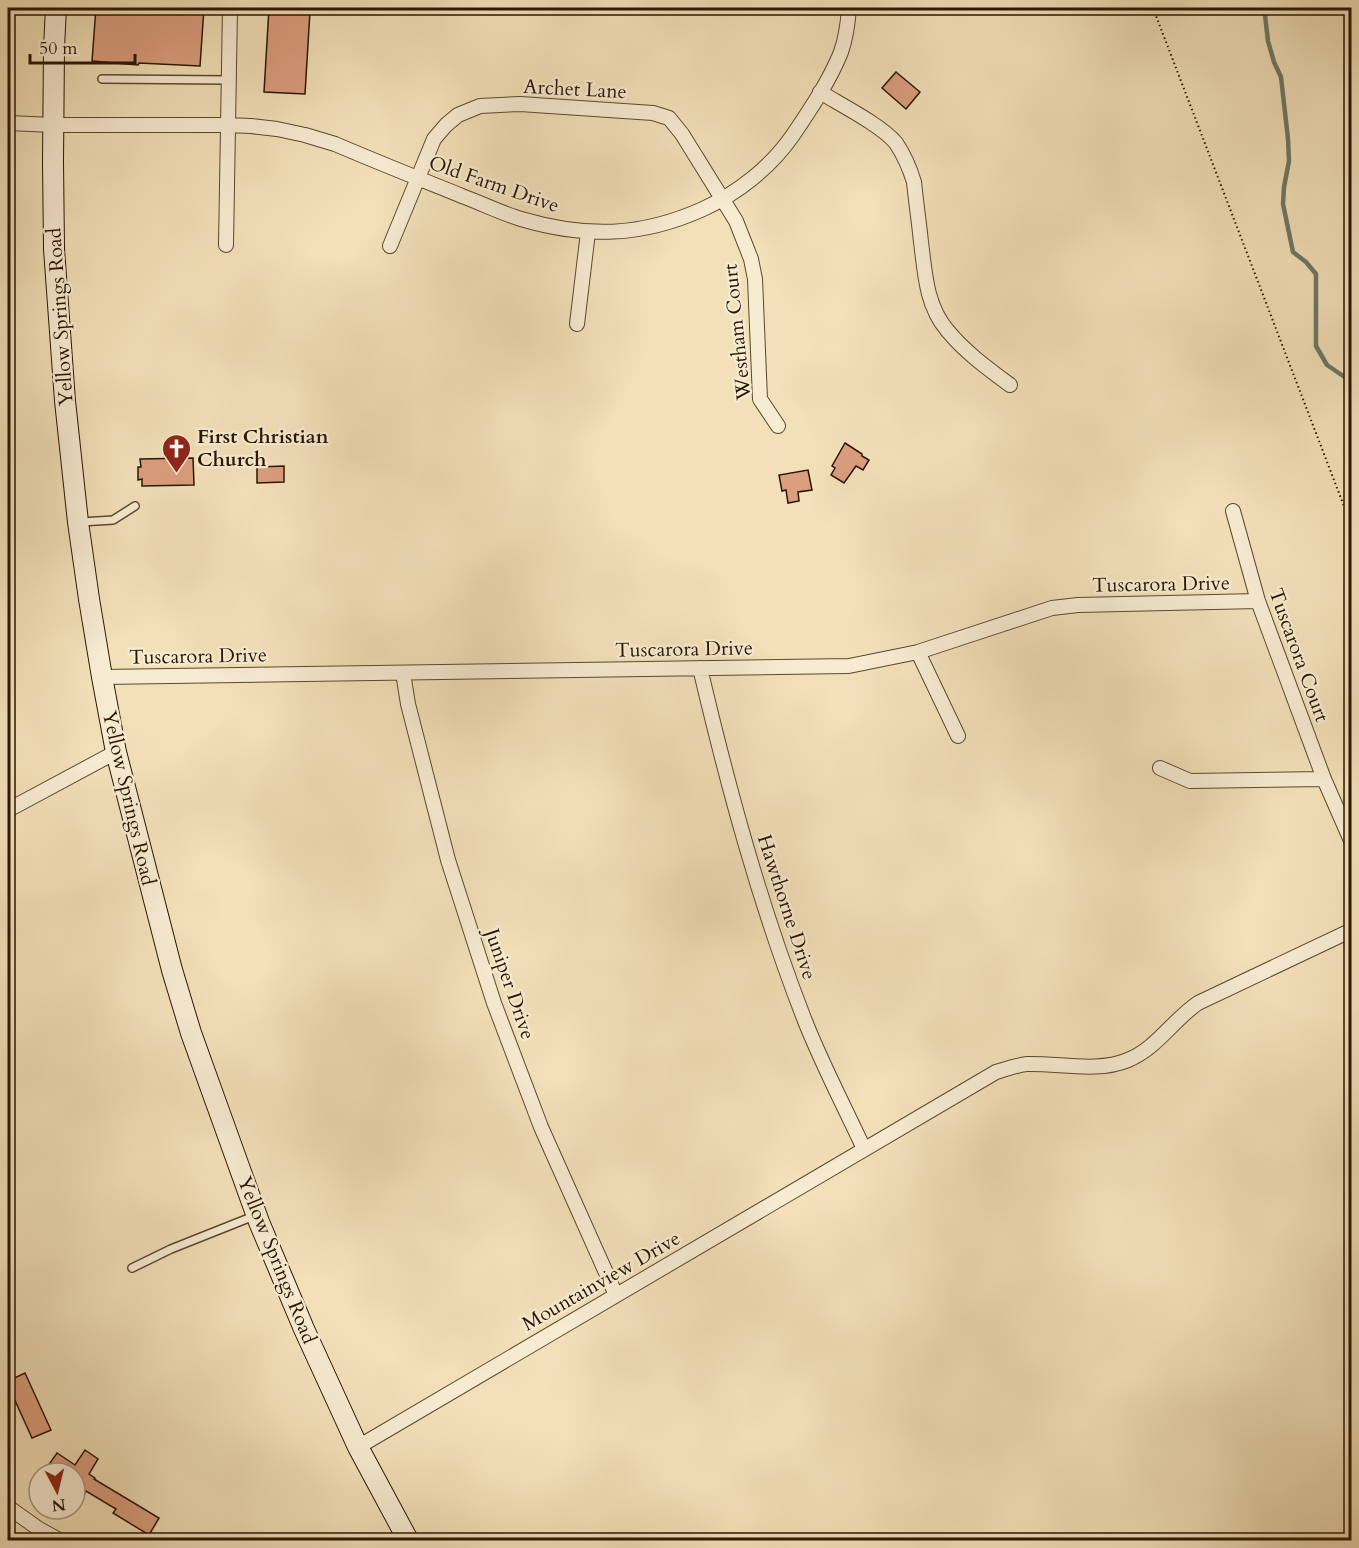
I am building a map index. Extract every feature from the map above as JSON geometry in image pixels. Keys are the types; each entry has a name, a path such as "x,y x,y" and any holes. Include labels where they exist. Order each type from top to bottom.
{"main road":[{"name":"Yellow Springs Road","path":"56,8 53,125 54,249 65,401 78,522 116,752 188,1024 257,1215 304,1329 358,1447 408,1540"}],"street":[{"path":"226,245 230,8"},
{"name":"Old Farm Drive","path":"8,123 227,125 277,129 335,144 519,218 553,227 605,233 660,225 690,215 723,200 764,168 783,149 820,92 841,52 849,8"},
{"path":"820,92 879,128 895,143 914,182 925,276 936,314 946,330 973,357 1010,385"},
{"name":"Archet Lane","path":"390,246 434,139 458,115 480,106 520,104 653,113 669,118 682,134 723,200"},
{"name":"Westham Court","path":"723,200 736,221 751,260 760,399 778,426"},
{"path":"577,324 588,232"},
{"name":"Tuscarora Court","path":"1233,511 1258,601 1324,780 1352,843"},
{"name":"Tuscarora Drive","path":"102,677 849,666 918,652 1052,608 1078,605 1258,601"},
{"path":"918,652 958,736"},
{"name":"Hawthorne Drive","path":"700,668 749,859 785,966 806,1023 864,1149"},
{"name":"Juniper Drive","path":"403,673 408,704 448,860 494,1003 541,1127 616,1295"},
{"path":"8,810 116,752"},
{"path":"1160,768 1190,781 1324,780"},
{"name":"Mountainview Drive","path":"358,1447 996,1071 1025,1064 1096,1066 1126,1061 1149,1048 1198,1003 1352,930"},
{"path":"8,1507 59,1540"}],"lane":[{"path":"102,79 228,80"},
{"path":"78,522 113,520 135,506"},
{"path":"132,1268 171,1249 257,1215"}],"path":[{"path":"1153,8 1352,527"}],"building":[{"path":"96,8 204,8 200,66 139,63 138,65 92,61"},
{"path":"269,8 310,11 305,94 264,92"},
{"path":"896,72 920,92 906,109 882,88"},
{"path":"845,443 869,460 863,470 856,466 844,483 831,475 835,468 832,466"},
{"path":"193,458 194,485 142,486 142,479 138,480 140,459"},
{"path":"284,466 284,482 257,483 257,467"},
{"path":"808,470 812,490 798,492 799,501 788,503 786,490 782,491 779,475"},
{"path":"25,1373 51,1430 32,1438 8,1385 8,1381"},
{"path":"85,1450 98,1459 89,1474 94,1479 159,1518 149,1535 113,1513 116,1509 87,1492 87,1461 78,1461"},
{"path":"57,1453 69,1461 51,1461"}],"waterway":[{"path":"1267,8 1265,15 1268,41 1281,77 1288,139 1289,161 1283,204 1293,252 1316,274 1316,346 1327,365 1352,382"},
{"path":"1352,414 1348,415 1352,422"}],"place":[{"name":"First Christian Church","path":"176,474"}]}
